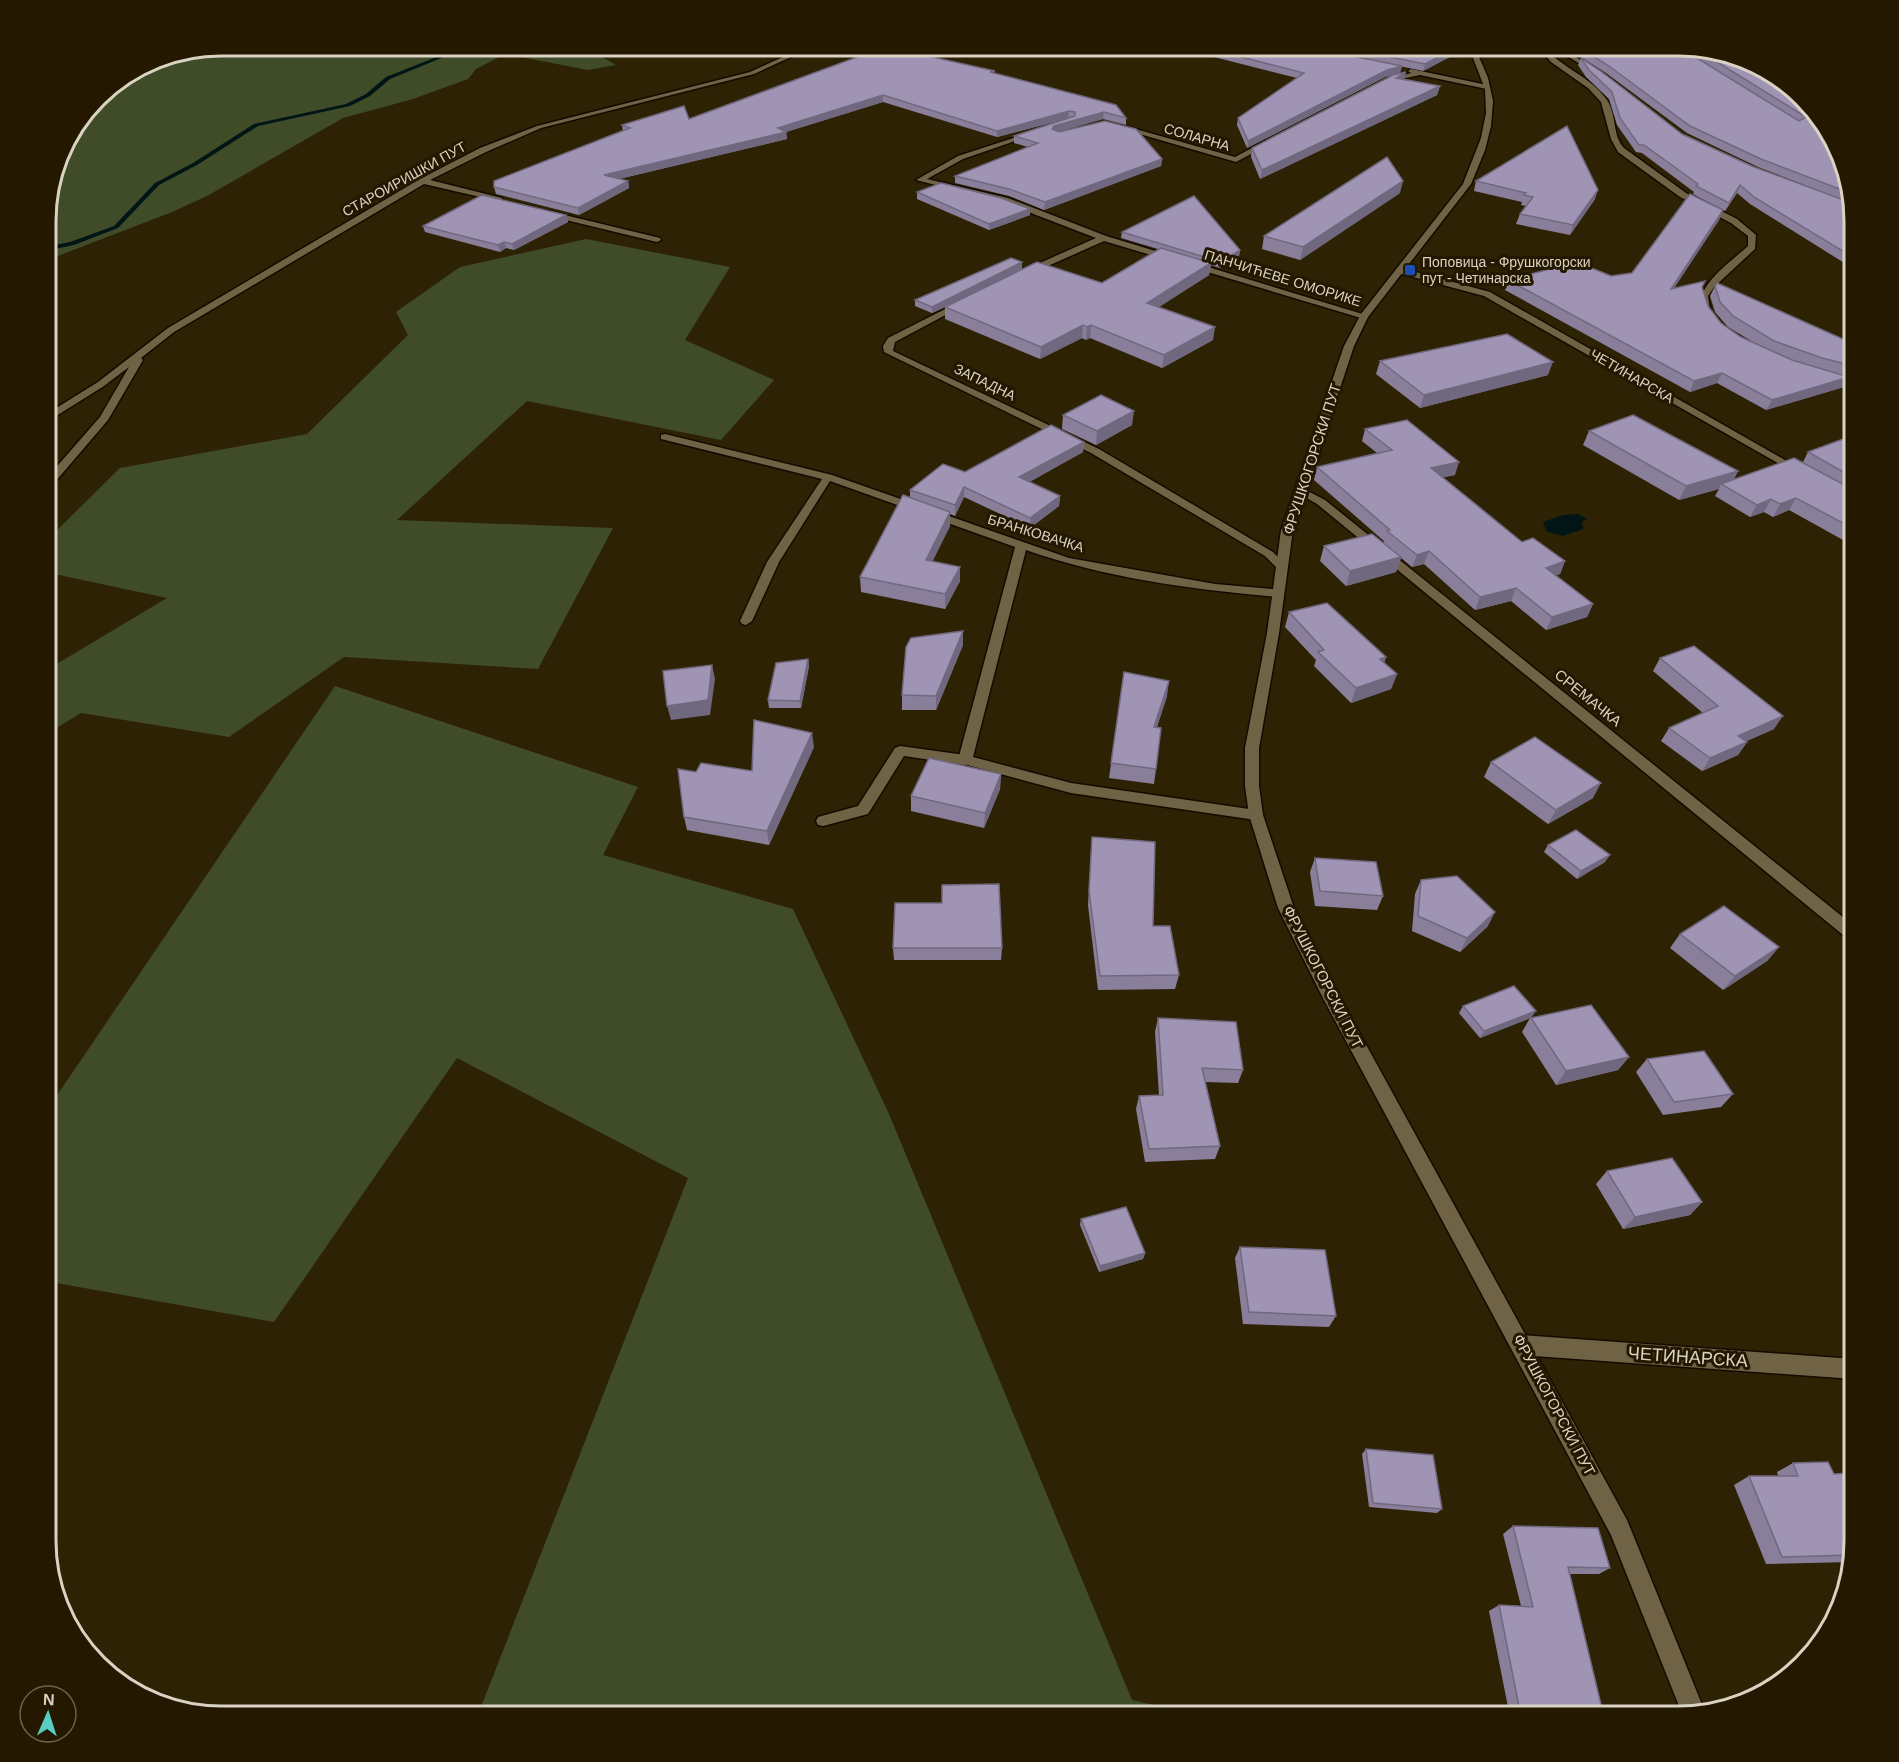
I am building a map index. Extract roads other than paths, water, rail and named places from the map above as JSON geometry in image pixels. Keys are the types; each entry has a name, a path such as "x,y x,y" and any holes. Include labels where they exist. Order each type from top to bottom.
{"street":[{"name":"СТАРОИРИШКИ ПУТ","path":"56,412 141,354 171,330 423,181 483,150 539,127 588,113 753,73 792,55"},
{"name":"ФРУШКОГОРСКИ ПУТ","path":"1475,55 1487,87 1490,110 1478,162 1467,184 1364,316 1349,346 1287,530 1279,593 1252,748 1252,786 1256,815 1286,908 1305,948 1522,1345 1619,1528 1691,1706"},
{"path":"1549,55 1605,102 1615,142 1621,150 1683,195 1734,221 1752,235 1752,247 1712,285 1704,296 1705,309 1715,322"},
{"path":"1569,55 1603,76"},
{"path":"1396,68 1487,87"},
{"path":"1378,86 1388,80 1420,73"},
{"name":"СОЛАРНА","path":"1115,126 1236,160 1277,139"},
{"name":"ПАНЧИЋЕВЕ ОМОРИКЕ","path":"1039,132 969,154 920,180 995,197 1103,238 1364,316"},
{"path":"423,181 512,203"},
{"path":"535,209 657,240"},
{"path":"1013,279 1103,238"},
{"name":"ЧЕТИНАРСКА","path":"1401,271 1487,294 1813,479"},
{"name":"ЗАПАДНА","path":"972,299 891,340 888,346 889,352 1095,451 1269,554 1281,566"},
{"path":"56,474 104,418 141,354"},
{"path":"1820,375 1843,381"},
{"name":"БРАНКОВАЧКА","path":"665,437 828,477 1067,561 1215,588 1279,593"},
{"path":"746,621 773,562 828,477"},
{"name":"СРЕМАЧКА","path":"1300,490 1321,502 1844,927"},
{"path":"965,760 1021,546"},
{"path":"823,821 863,810 900,751 965,760 1071,788 1256,815"},
{"name":"ЧЕТИНАРСКА","path":"1522,1345 1844,1368"}],"waterway":[{"path":"56,247 72,244 116,227 157,184 195,164 256,125 348,105 368,95 388,78 446,55"}],"place":[{"name":"Поповица - Фрушкогорски пут - Четинарска","path":"1410,270"}]}
